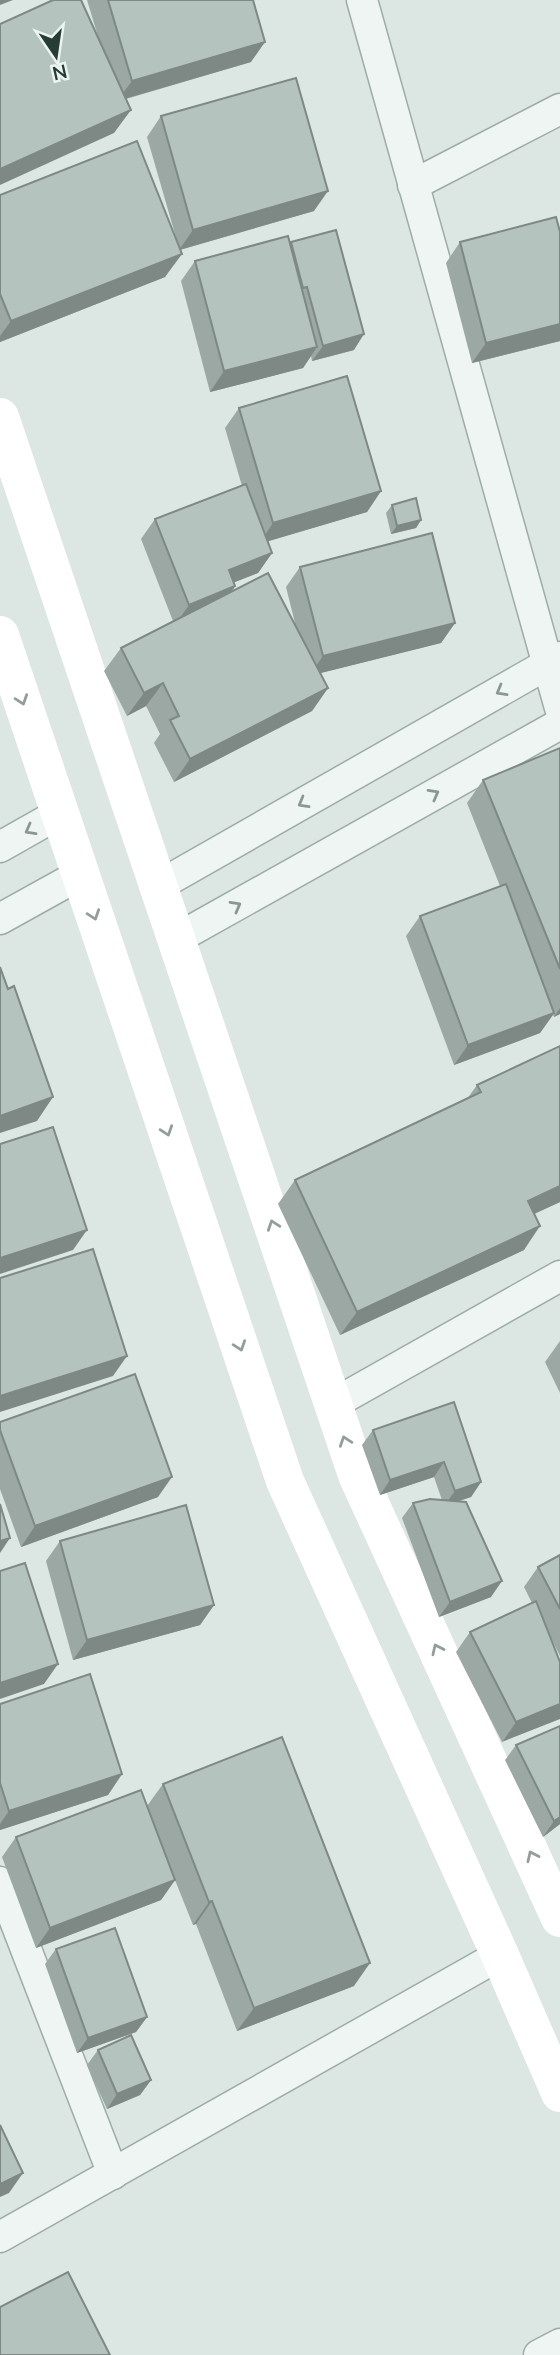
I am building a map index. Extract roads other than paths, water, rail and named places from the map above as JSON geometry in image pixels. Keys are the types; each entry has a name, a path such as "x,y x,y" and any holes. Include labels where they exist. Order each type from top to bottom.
{"main road":[{"path":"0,417 357,1475 556,1897"},
{"path":"0,635 285,1481 560,2093"}],"street":[{"path":"362,0 554,661 560,708"},
{"path":"414,185 560,109"},
{"path":"158,886 554,661"},
{"path":"176,939 560,724"},
{"path":"0,847 60,813"},
{"path":"0,919 80,874"},
{"path":"333,1404 560,1276"},
{"path":"0,1882 113,2174"},
{"path":"0,2237 500,1955"},
{"path":"539,2355 560,2344"}]}
